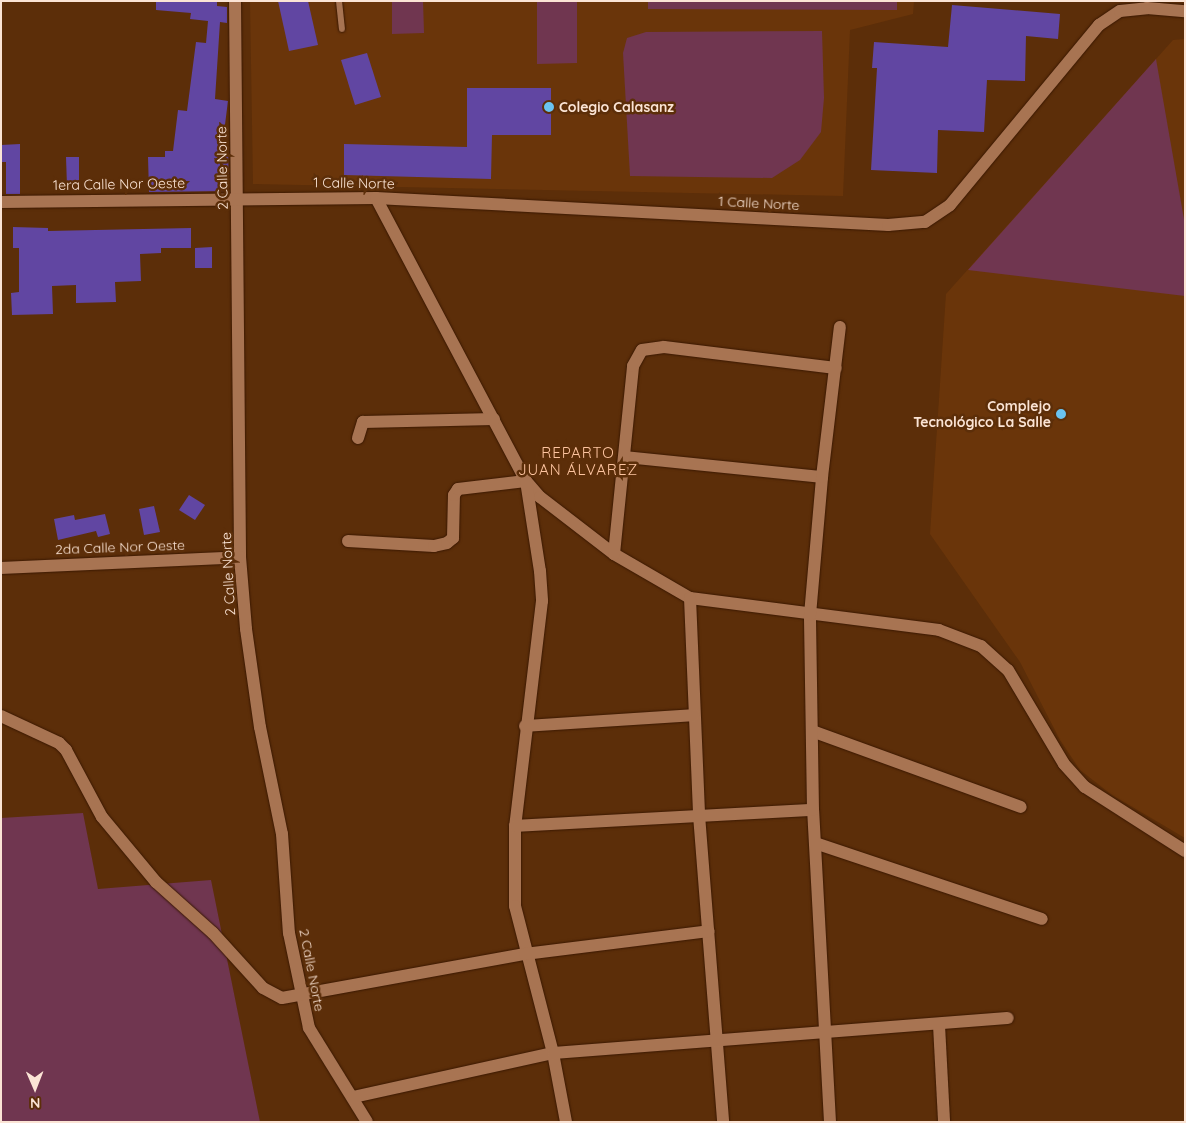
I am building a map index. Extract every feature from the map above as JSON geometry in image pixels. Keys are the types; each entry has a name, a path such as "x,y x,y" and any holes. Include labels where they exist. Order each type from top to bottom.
{"street":[{"name":"2 Calle Norte","path":"235,1 240,557 260,727 282,834 288,933 309,1028 367,1122"},
{"name":"1 Calle Norte","path":"238,197 376,198 888,225 925,222 950,205 1099,25 1121,6 1185,11"},
{"name":"1era Calle Nor Oeste","path":"1,202 238,197"},
{"path":"376,198 526,481 540,497 614,554 690,598 810,615 939,630 981,646 1008,670 1064,764 1085,787 1185,851"},
{"path":"830,1122 827,1034 813,810 810,615 822,477 840,327"},
{"path":"614,554 625,457 632,366 642,350 664,347 836,368"},
{"path":"358,438 363,422 494,419"},
{"path":"625,457 822,477"},
{"path":"348,541 434,546 447,543 453,538 454,495 458,489 526,481"},
{"path":"526,481 540,571 542,601 525,726 516,826 515,906 525,954 553,1053 566,1122"},
{"name":"2da Calle Nor Oeste","path":"1,568 240,557"},
{"path":"690,598 699,816 719,1041 724,1122"},
{"path":"525,726 694,715"},
{"path":"1,716 59,743 66,750 102,817 156,882 213,933 263,988 282,998 525,954 709,932"},
{"path":"812,730 1021,807"},
{"path":"516,826 813,810"},
{"path":"816,844 1042,919"},
{"path":"353,1097 553,1053 827,1034 1008,1018"},
{"path":"939,1025 944,1122"}],"lane":[{"path":"339,1 342,28"}],"shaded area":[{"name":"Colegio Calasanz","path":"250,1 914,1 913,14 850,30 843,196 253,184"},
{"path":"392,1 423,1 424,33 392,34"},
{"path":"537,1 577,1 577,63 537,64"},
{"path":"648,1 897,1 897,10 648,9"},
{"path":"822,31 824,98 821,132 800,160 772,178 630,176 623,53 627,38 646,32"},
{"name":"Complejo Tecnológico La Salle","path":"1185,39 1185,838 1112,795 1080,770 1060,740 1020,662 930,534 946,294 1173,40"},
{"path":"1156,59 1185,225 1185,296 968,270"},
{"path":"83,813 98,889 211,880 260,1122 1,1122 1,818"}],"building":[{"path":"156,1 217,1 217,6 227,7 227,23 220,22 215,99 228,101 222,148 228,148 229,191 149,192 148,157 165,157 165,151 173,151 178,110 187,111 196,42 206,43 208,21 190,19 191,13 156,10"},
{"path":"278,1 308,1 318,45 289,51"},
{"path":"952,5 1060,14 1058,39 1026,36 1025,81 987,80 984,132 938,130 937,173 871,170 877,68 872,68 874,42 948,47"},
{"path":"367,53 381,97 355,105 341,60"},
{"path":"467,88 551,88 551,135 492,135 491,179 344,175 344,144 467,147"},
{"path":"20,144 20,194 6,194 6,162 2,162 1,145"},
{"path":"66,157 79,157 79,186 67,186"},
{"path":"13,227 48,228 48,231 191,228 191,248 161,248 161,253 140,254 141,281 115,282 116,302 76,303 76,285 52,286 53,314 12,315 11,293 19,292 19,248 13,248"},
{"path":"212,247 212,268 195,268 195,248"},
{"path":"189,495 205,505 195,520 179,510"},
{"path":"154,506 160,532 144,535 139,509"},
{"path":"105,514 110,534 98,537 96,531 58,540 54,519 74,515 75,520"}],"place":[{"name":"Colegio Calasanz","path":"549,107"},
{"name":"Complejo Tecnológico La Salle","path":"1061,414"}],"district":[{"name":"REPARTO JUAN ÁLVAREZ","path":"578,460"}]}
